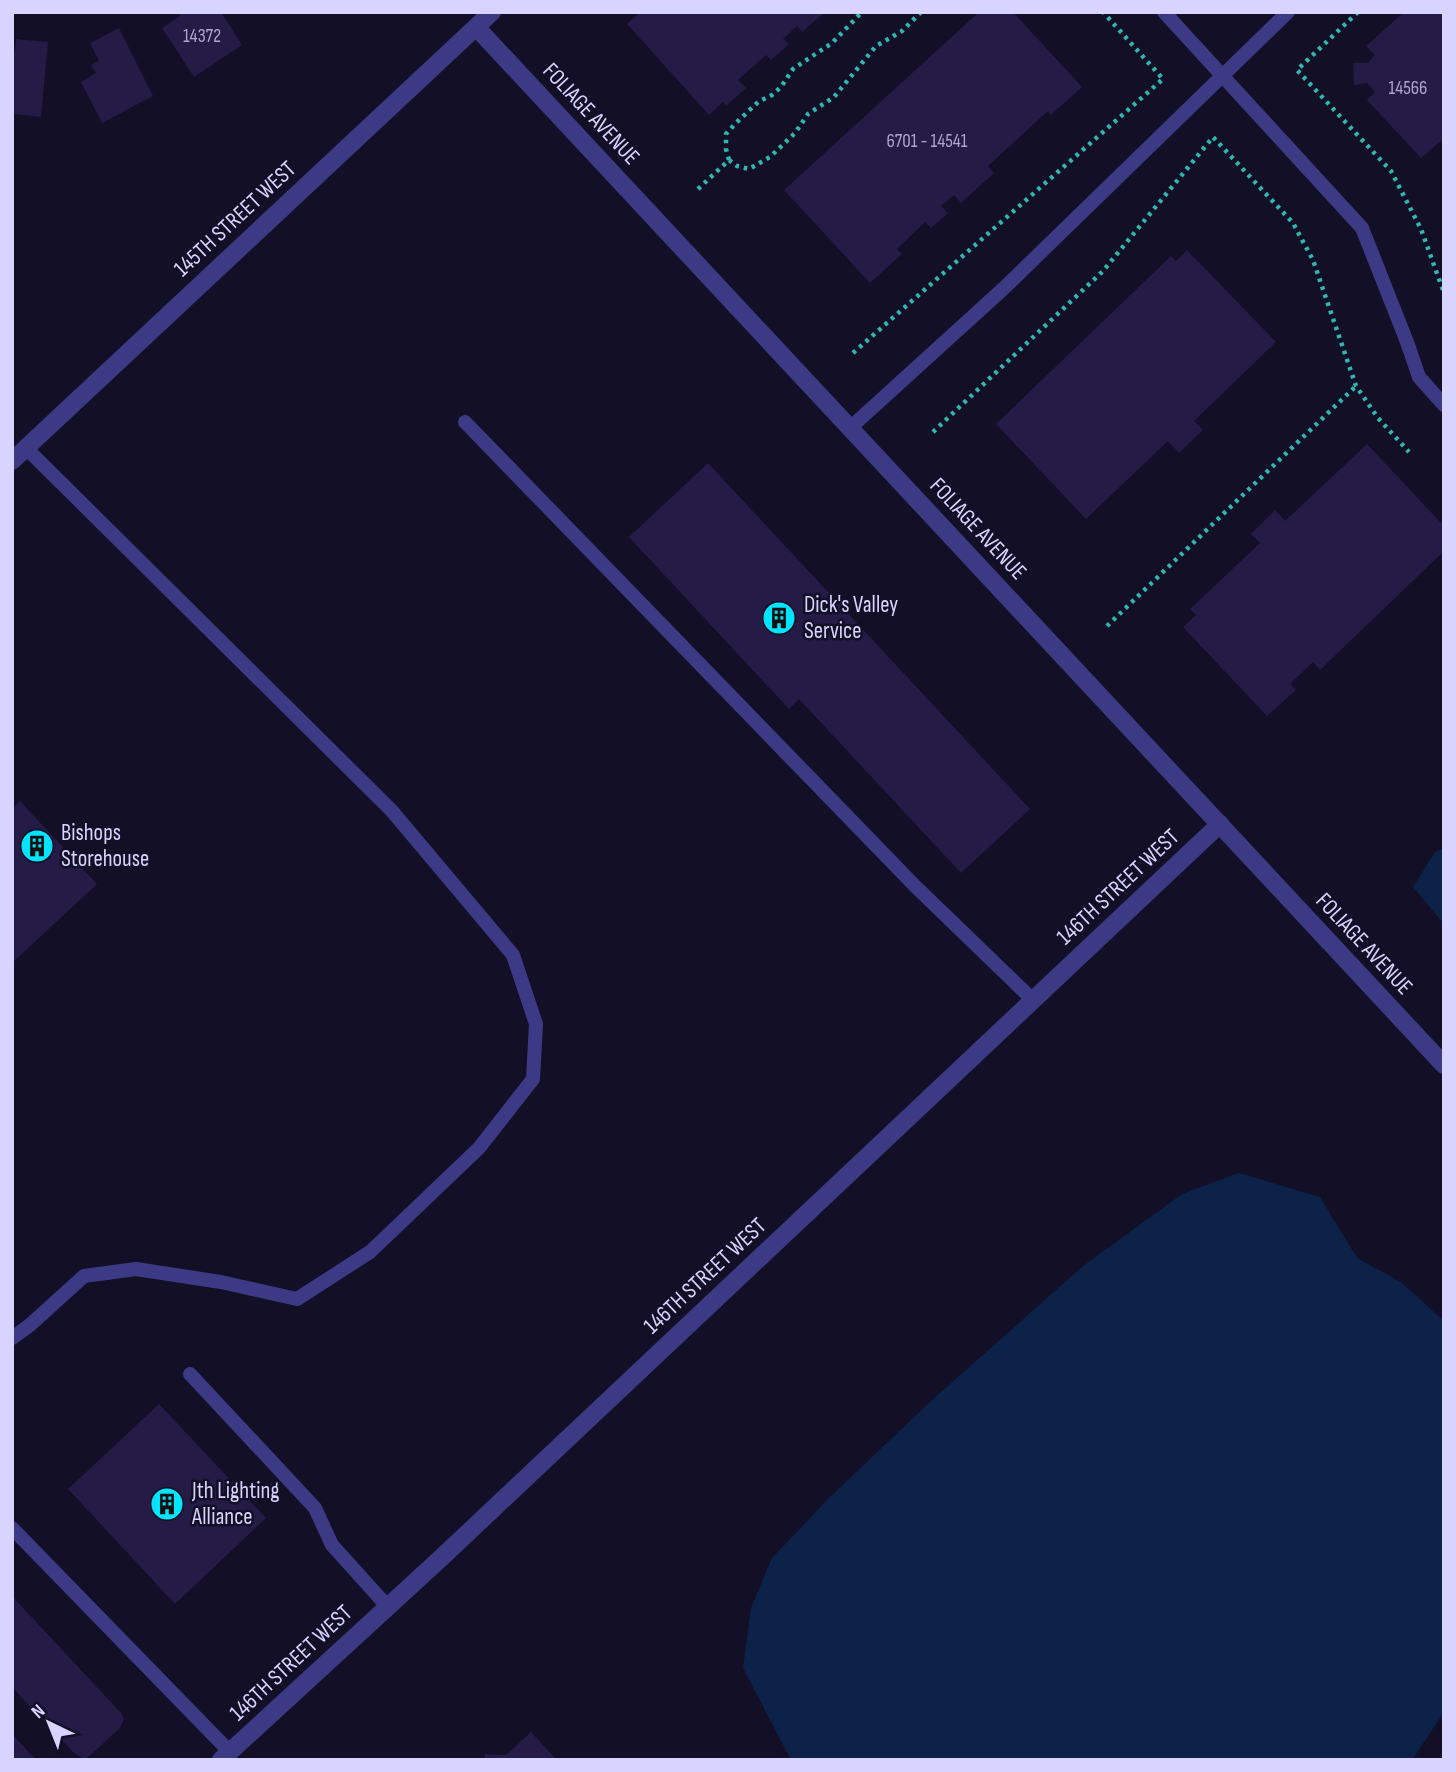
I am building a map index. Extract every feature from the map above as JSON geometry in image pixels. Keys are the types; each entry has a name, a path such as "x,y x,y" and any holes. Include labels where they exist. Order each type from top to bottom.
{"street":[{"name":"145TH STREET WEST","path":"12,461 492,12"},
{"name":"FOLIAGE AVENUE","path":"476,27 1444,1065"},
{"name":"146TH STREET WEST","path":"226,1756 388,1607 1220,824"}],"lane":[{"path":"1164,12 1362,228 1408,342 1419,377 1444,405"},
{"path":"850,428 1003,289 1288,12"},
{"path":"465,422 915,886 1032,1000"},
{"path":"12,1338 84,1276 136,1269 221,1282 297,1299 370,1252 480,1148 533,1079 536,1024 513,955 393,811 26,448"},
{"path":"190,1374 315,1508 332,1545 388,1607"},
{"path":"12,1528 226,1756"}],"path":[{"path":"862,12 832,43 793,69 781,87 758,102 734,124 726,134 729,160 737,166 749,169 770,157 795,133 808,114 834,97 876,46 902,31 921,12"},
{"path":"853,353 1163,79 1103,12"},
{"path":"1358,12 1297,70 1391,171 1421,229 1444,293"},
{"path":"933,432 1103,271 1213,137 1293,223 1312,260 1356,386 1378,418 1409,452"},
{"path":"698,189 729,160"},
{"path":"1107,626 1356,386"}],"water":[{"path":"1444,848 1444,924 1413,887 1435,852"},
{"path":"1239,1173 1320,1197 1357,1258 1401,1282 1444,1321 1444,1712 1412,1760 791,1760 743,1668 751,1608 772,1558 829,1498 932,1400 1083,1266 1182,1194"}],"building":[{"path":"178,12 221,12 242,45 194,77 162,28 180,16"},
{"path":"640,12 825,12 802,32 797,26 783,39 789,44 771,60 766,55 738,80 746,88 726,106 723,102 709,115 627,24"},
{"path":"979,12 1013,12 1082,87 1051,115 1048,111 988,166 994,173 961,203 954,195 941,206 948,213 931,228 925,222 897,249 902,254 870,283 784,190"},
{"path":"1404,12 1441,12 1444,15 1444,138 1421,158 1367,100 1375,92 1367,83 1354,85 1353,63 1368,63 1375,55 1366,46"},
{"path":"119,28 153,96 102,123 81,82 96,73 91,65 99,61 90,43"},
{"path":"16,39 48,42 41,117 12,114 12,52 15,52"},
{"path":"1187,250 1276,342 1194,421 1203,430 1179,453 1168,441 1086,519 996,424 1171,256 1176,261"},
{"path":"1367,444 1444,526 1444,551 1320,670 1313,662 1290,684 1296,690 1267,716 1183,627 1196,615 1190,609 1260,543 1251,534 1275,510 1285,521"},
{"name":"Dick's Valley Service","path":"708,463 1030,809 961,873 799,699 789,709 629,537"},
{"name":"Bishops Storehouse","path":"20,801 97,884 12,963 12,809"},
{"name":"Jth Lighting Alliance","path":"159,1404 266,1518 175,1604 68,1489"},
{"path":"12,1596 124,1719 120,1728 85,1760 73,1752 12,1687"},
{"path":"531,1732 557,1760 484,1760 485,1754 506,1755"},
{"path":"12,1734 36,1760 12,1760"}],"place":[{"name":"Dick's Valley Service","path":"779,618"},
{"name":"Bishops Storehouse","path":"37,846"},
{"name":"Jth Lighting Alliance","path":"167,1504"}]}
